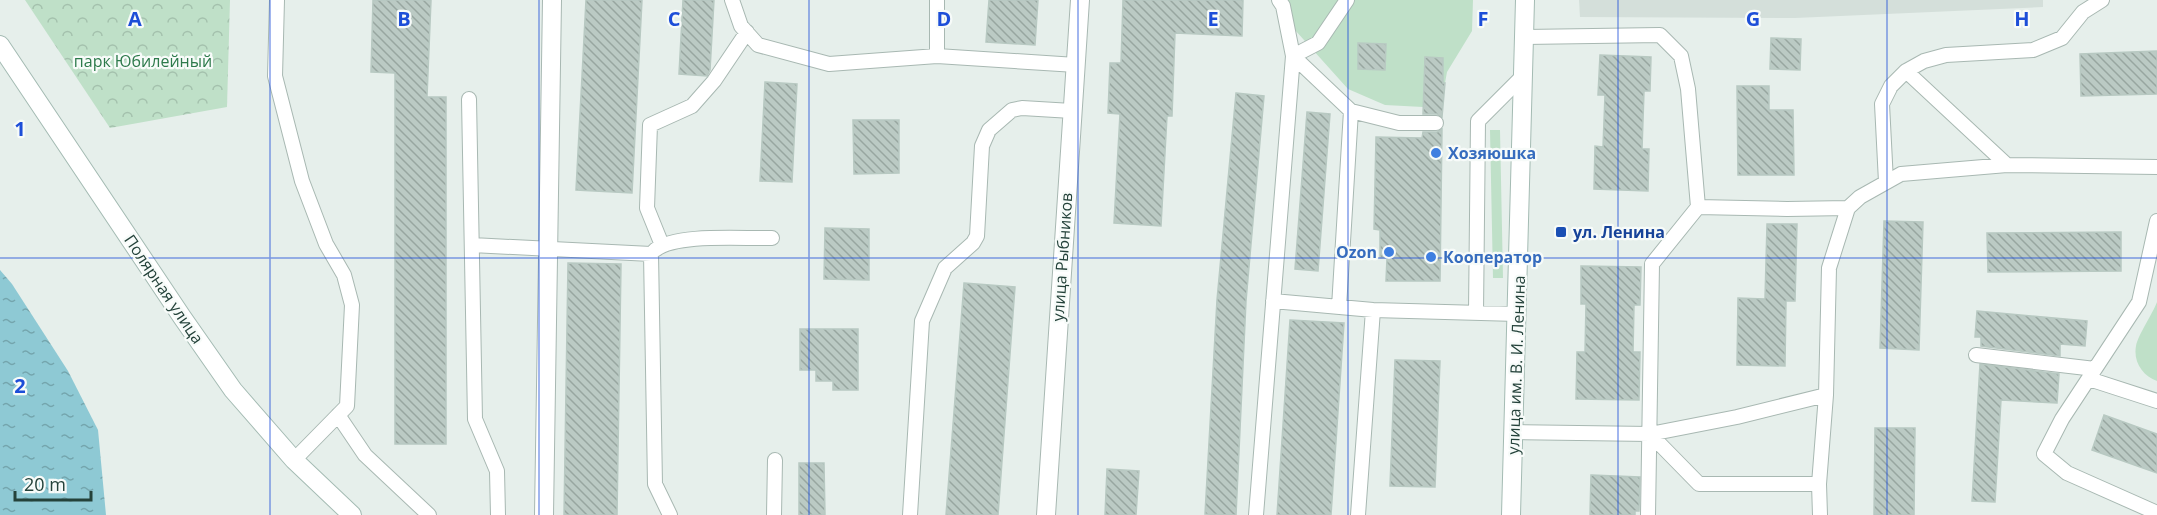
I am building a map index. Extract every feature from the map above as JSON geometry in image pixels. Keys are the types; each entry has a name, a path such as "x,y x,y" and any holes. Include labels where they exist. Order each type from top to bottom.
{"main road":[{"path":"543,515 552,0"},
{"name":"улица Рыбников","path":"1046,515 1080,0"},
{"name":"улица им. В. И. Ленина","path":"1511,515 1526,37 1525,0"},
{"name":"Полярная улица","path":"0,45 233,390 294,460 352,515"}],"lane":[{"path":"277,0 275,76 302,182 326,244 344,275 352,305 347,406 294,460"},
{"path":"732,0 741,26 758,45 829,64 937,56 1076,65"},
{"path":"937,0 937,56"},
{"path":"1256,515 1293,56 1283,6 1279,0"},
{"path":"1293,56 1318,43 1347,0"},
{"path":"1886,183 1882,104 1891,86 1906,71 1924,61 1947,55 2033,50 2062,38 2084,12 2102,0"},
{"path":"670,515 655,484 657,249 646,208 650,126 692,106 714,81 747,32"},
{"path":"1526,37 1660,35 1681,56 1686,78 1698,207 1652,264 1648,515"},
{"path":"1293,56 1352,111 1399,123 1436,123"},
{"path":"1906,71 2007,165"},
{"path":"1476,313 1478,122 1524,75"},
{"path":"469,99 475,419 497,471 498,515"},
{"path":"910,515 922,321 945,268 973,243 977,236 982,146 989,130 1012,110 1022,108 1072,111"},
{"path":"1339,307 1352,111"},
{"path":"1820,515 1819,484 1826,395 1829,268 1848,208 1860,196 1901,174 2007,165 2157,167"},
{"path":"1698,207 1848,208"},
{"path":"2157,221 2139,302 2062,419 2044,454 2067,473 2157,513"},
{"path":"472,245 657,249 680,240 772,238"},
{"path":"1273,301 1373,310 1518,314"},
{"path":"1358,515 1373,310"},
{"path":"1976,355 2092,374 2157,401"},
{"path":"1514,432 1650,434 1737,417 1826,395"},
{"path":"338,415 365,455 429,515"},
{"path":"1650,434 1700,484 1819,484"},
{"path":"774,515 775,460"}],"shaded area":[{"path":"1579,0 2043,0 2043,7 1795,18 1580,17"}],"green space":[{"name":"парк Юбилейный","path":"25,0 230,0 227,107 110,128"},
{"path":"1288,0 1473,0 1472,31 1447,72 1445,83 1424,82 1423,107 1385,105 1348,89 1295,30"},
{"path":"1490,130 1500,130 1503,278 1493,278"},
{"path":"2157,302 2157,381 2143,372 2135,352 2139,336"}],"water":[{"path":"0,270 12,284 68,371 98,430 106,515 0,515"}],"building":[{"path":"373,0 431,0 427,97 446,97 446,444 395,444 395,73 371,72"},
{"path":"586,0 642,0 632,193 576,190"},
{"path":"683,0 714,0 710,70 707,76 679,74"},
{"path":"989,0 1038,0 1035,45 986,42"},
{"path":"1123,0 1243,0 1242,36 1175,33 1172,116 1167,116 1161,226 1114,223 1120,114 1108,113 1110,63 1121,63"},
{"path":"1771,38 1801,39 1800,70 1770,69"},
{"path":"1358,43 1386,44 1385,70 1358,69"},
{"path":"2157,51 2157,94 2081,96 2080,54"},
{"path":"1600,55 1651,57 1650,91 1644,91 1642,149 1649,149 1648,191 1594,189 1595,146 1603,147 1605,95 1598,95"},
{"path":"1425,57 1443,58 1443,83 1445,83 1442,117 1437,114 1423,114"},
{"path":"765,82 797,84 792,182 760,181"},
{"path":"1737,86 1769,86 1769,110 1793,110 1794,175 1738,175"},
{"path":"1236,93 1264,96 1246,301 1236,515 1205,514 1217,300"},
{"path":"1307,112 1330,114 1318,271 1295,269"},
{"path":"853,120 899,120 899,173 854,174"},
{"path":"1442,129 1440,281 1386,281 1387,258 1380,258 1380,230 1374,229 1376,137 1422,138 1423,132 1437,132"},
{"path":"1884,221 1923,222 1919,350 1880,348"},
{"path":"1767,224 1797,224 1795,301 1786,301 1785,366 1737,365 1738,298 1765,299"},
{"path":"825,228 869,229 869,280 824,279"},
{"path":"2121,232 2121,271 1988,272 1987,233"},
{"path":"568,263 621,264 617,515 564,515"},
{"path":"1581,266 1641,267 1640,305 1634,305 1633,352 1640,352 1639,400 1576,399 1577,352 1585,352 1586,304 1581,304"},
{"path":"964,283 1015,287 998,515 946,515"},
{"path":"1977,311 2087,321 2085,346 2060,344 2060,356 1981,346 1981,337 1975,337"},
{"path":"1290,320 1344,323 1331,515 1277,515"},
{"path":"800,329 858,329 858,390 833,390 833,381 816,381 816,370 800,370"},
{"path":"1395,360 1440,361 1435,487 1390,486"},
{"path":"1980,364 2059,374 2057,403 2001,400 1995,502 1972,501"},
{"path":"2104,415 2157,434 2157,473 2092,450"},
{"path":"1875,428 1915,428 1914,515 1874,515"},
{"path":"799,463 824,463 825,515 799,515"},
{"path":"1107,469 1139,471 1136,515 1105,515"},
{"path":"1591,475 1640,477 1639,511 1635,511 1635,515 1590,515"}],"place":[{"name":"Хозяюшка","path":"1436,153"},
{"name":"ул. Ленина","path":"1561,232"},
{"name":"Ozon","path":"1389,252"},
{"name":"Кооператор","path":"1431,257"}]}
